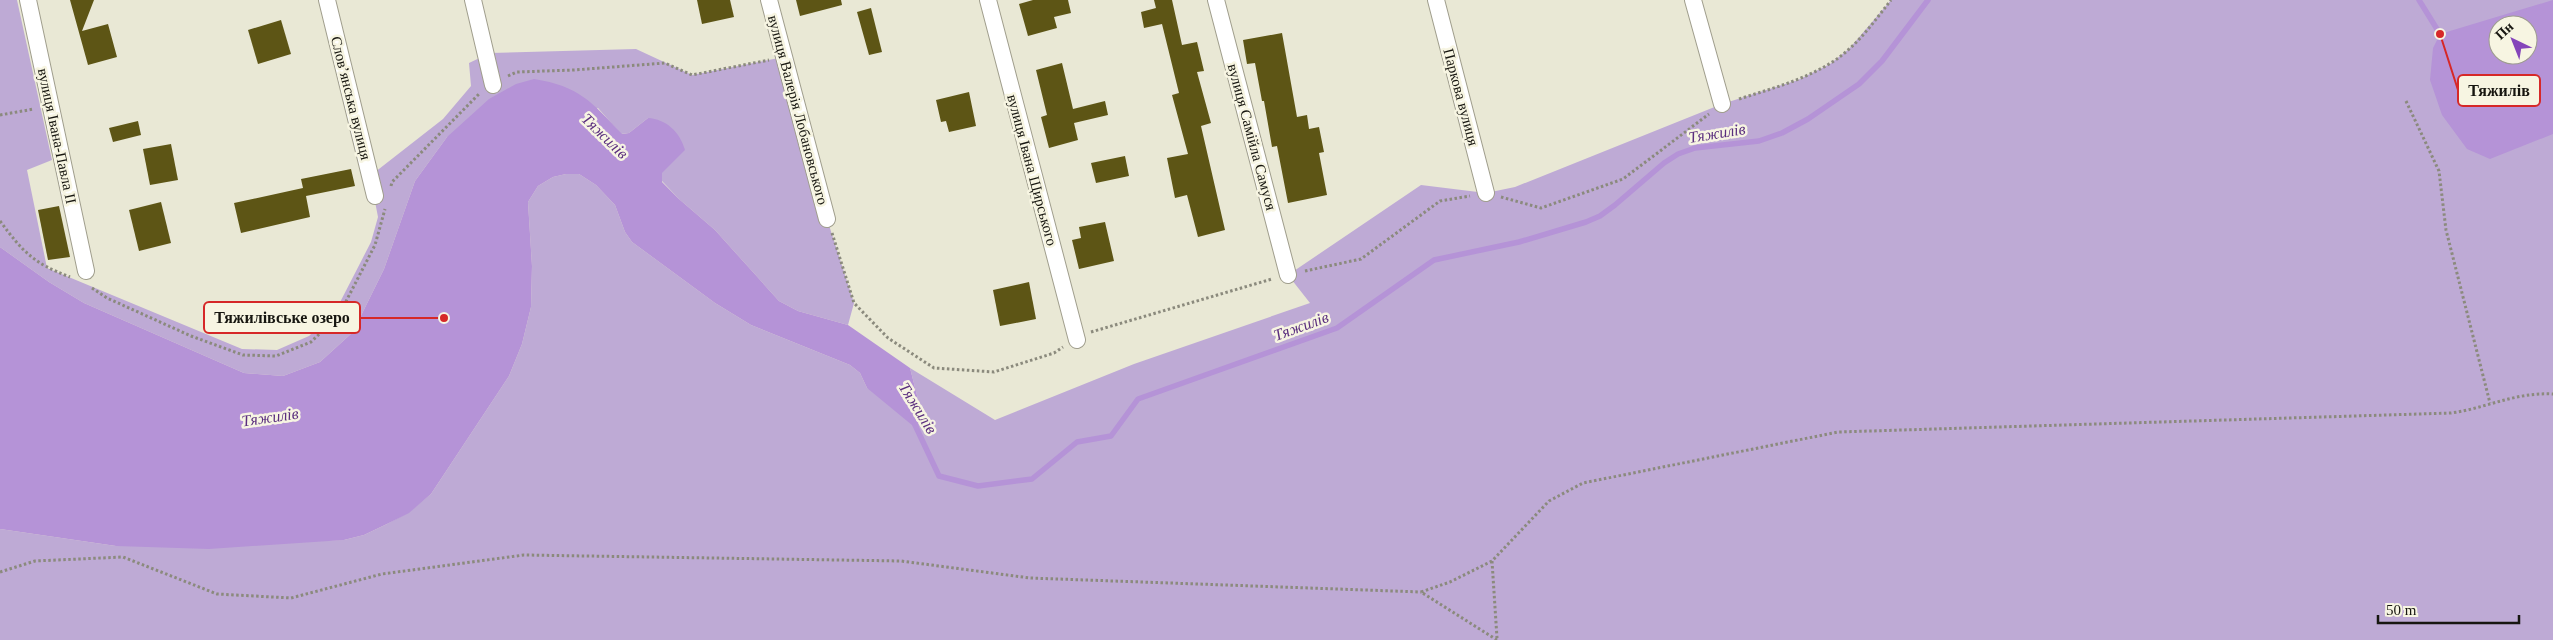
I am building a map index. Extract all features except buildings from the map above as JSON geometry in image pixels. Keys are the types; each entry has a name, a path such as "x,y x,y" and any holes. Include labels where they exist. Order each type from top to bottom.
{"street":[{"name":"вулиця Івана-Павла II","path":"28,0 85,276"},
{"name":"Словʼянська вулиця","path":"327,0 384,196"},
{"path":"473,0 493,85"},
{"name":"вулиця Валерія Лобановського","path":"769,0 827,219"},
{"name":"вулиця Івана Щирського","path":"988,0 1077,340"},
{"name":"вулиця Самійла Самуся","path":"1216,0 1288,274"},
{"name":"Паркова вулиця","path":"1436,0 1486,194"},
{"path":"1693,0 1722,104"}],"path":[{"path":"827,219 854,302 888,338 934,368 994,372 1054,353 1087,334 1288,274 1362,258 1440,201 1486,194 1541,208 1623,178 1722,104 1798,80 1830,64 1850,49 1891,0"},
{"path":"0,221 22,251 47,268 85,276 107,298 191,336 243,355 276,356 310,342 339,315 375,245 384,196 392,182 482,91 517,72 665,63 692,74 784,57"},
{"path":"2406,101 2439,171 2446,230 2490,403"},
{"path":"0,115 49,106"},
{"path":"0,572 35,561 123,556 217,594 291,598 382,574 524,554 901,561 1030,578 1421,592 1450,582 1492,561 1549,501 1583,483 1838,432 2451,413 2468,410 2510,396 2553,394"},
{"path":"1492,561 1497,639"},
{"path":"1421,592 1497,639"}],"shaded area":[{"path":"0,0 17,0 52,160 27,170 47,268 242,349 277,350 309,336 335,312 371,242 378,217 370,176 443,119 471,86 469,63 490,53 636,49 692,75 784,57 827,219 854,303 848,325 798,311 779,301 715,230 679,199 662,181 648,118 629,133 621,134 598,108 447,137 415,181 384,269 353,332 320,362 283,376 244,373 84,303 49,282 0,247"},
{"path":"1891,0 2553,0 2553,640 0,640 0,529 116,546 344,540 364,535 387,524 409,512 431,494 509,376 522,344 531,307 532,266 528,202 538,186 553,177 579,174 596,185 615,205 625,232 632,242 715,303 751,325 850,365 860,373 867,388 920,407 910,368 995,420 1134,364 1310,303 1288,275 1421,185 1486,193 1515,187 1722,104 1798,80 1830,64 1849,49"}],"water":[{"path":"2553,0 2553,134 2490,159 2467,149 2442,115 2430,80 2433,48 2440,34 2488,20 2488,65 2538,65 2538,15 2503,15"},
{"path":"534,79 563,86 584,97 622,134 629,133 648,118 661,121 676,132 685,150 662,173 662,182 715,230 779,301 798,311 848,325 910,368 920,407 918,430 867,388 860,373 850,365 751,325 715,303 632,242 625,232 615,205 596,185 579,174 566,174 553,177 538,186 528,202 532,266 531,307 522,344 509,376 431,494 409,513 364,535 344,540 209,549 116,546 0,529 0,247 49,282 84,303 244,373 283,376 320,362 353,332 384,269 415,181 447,137 489,99 516,84"}],"waterway":[{"name":"Тяжилів","path":"915,425 939,476 978,486 1032,479 1077,442 1111,436 1138,399 1337,328 1434,260 1519,242 1586,222 1600,216 1615,205 1664,163 1678,154 1695,148 1759,141 1782,133 1808,119 1859,84 1882,61 1928,0"},
{"name":"Тяжилів","path":"2419,0 2440,34 2445,38"}],"place":[{"name":"Тяжилів","path":"2440,34"},
{"name":"Тяжилівське озеро","path":"444,318"}]}
